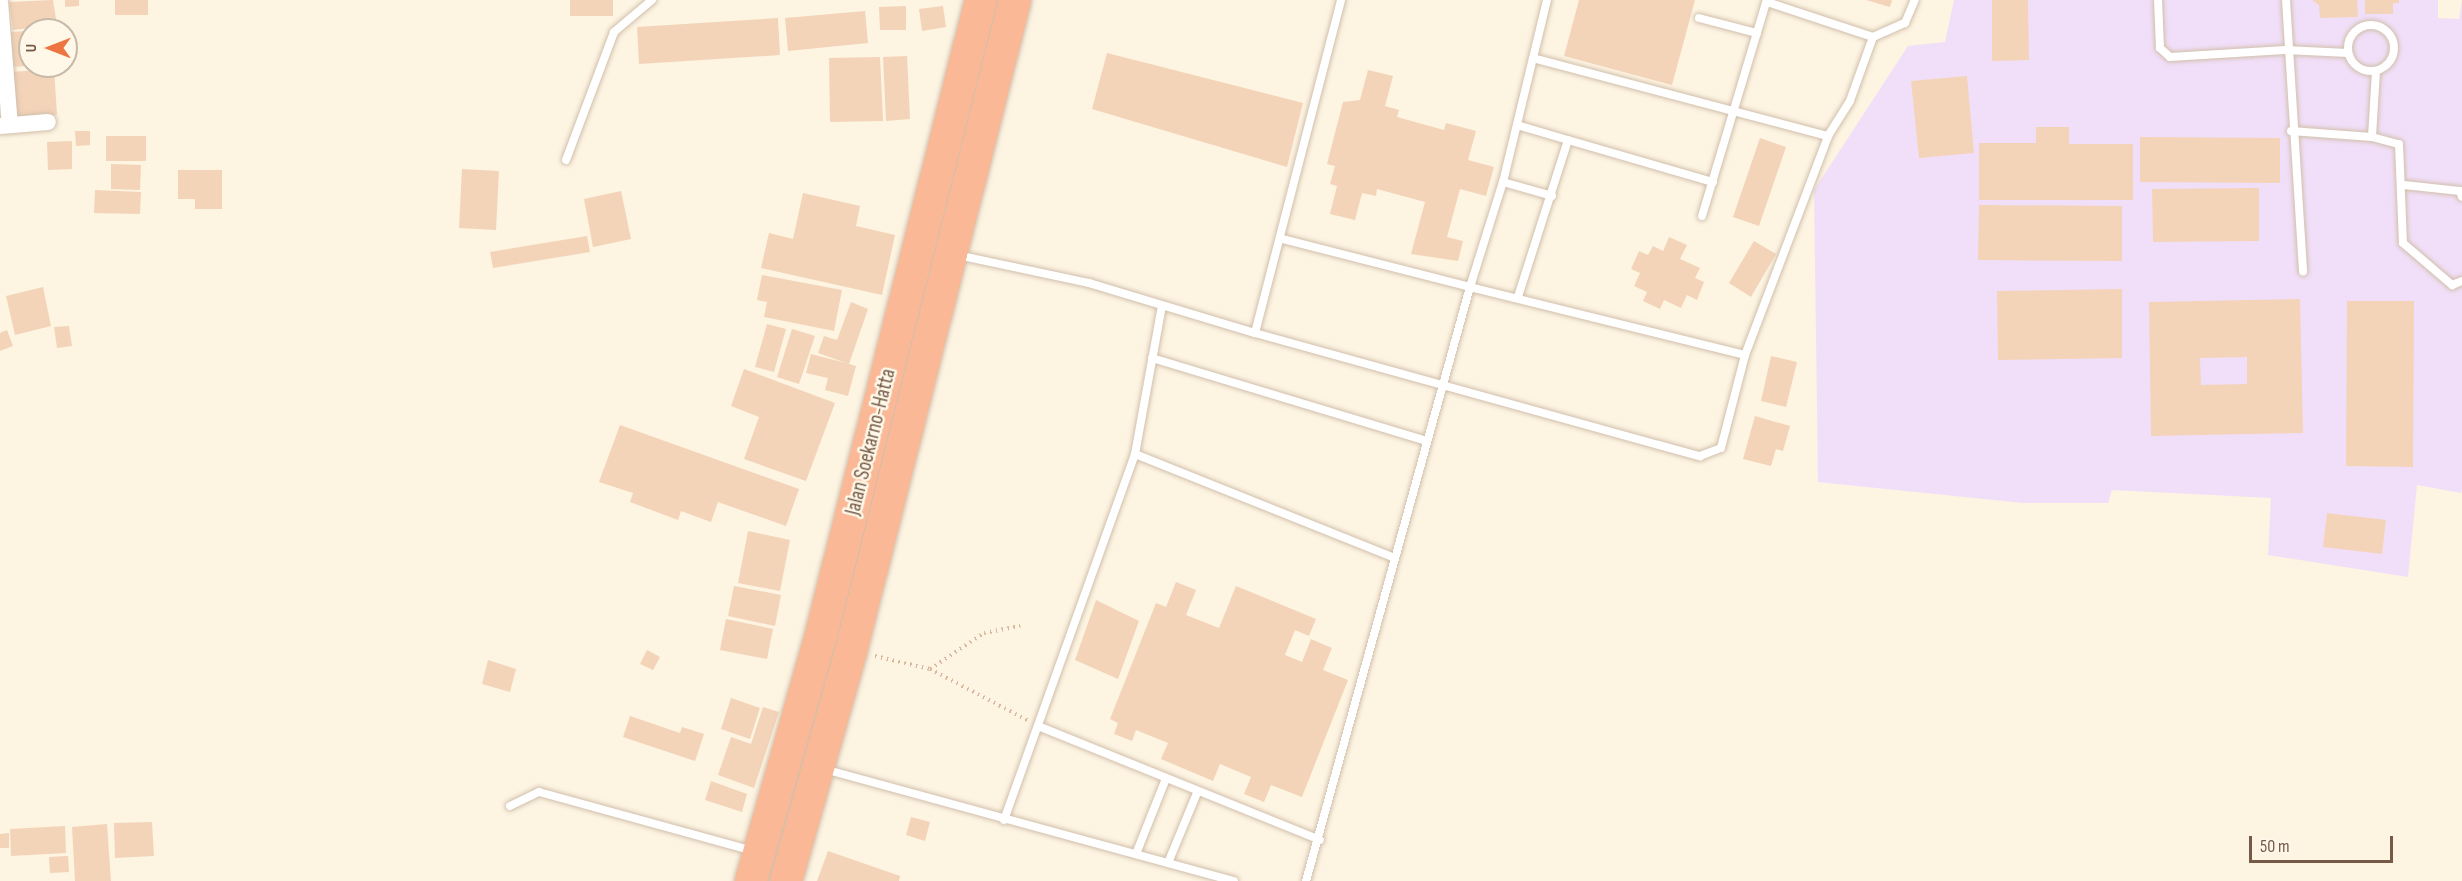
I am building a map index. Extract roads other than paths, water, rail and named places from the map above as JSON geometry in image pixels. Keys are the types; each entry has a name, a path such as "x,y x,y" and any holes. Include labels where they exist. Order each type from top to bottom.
{"highway":[{"name":"Jalan Soekarno-Hatta","path":"786,881 851,651 1015,0"},
{"name":"Jalan Soekarno-Hatta","path":"755,867 822,631 977,1"}],"street":[{"path":"0,2 5,126 48,122"}],"lane":[{"path":"566,160 614,32 652,0"},
{"path":"1255,333 1283,238 1341,0"},
{"path":"1306,881 1320,840 1424,440 1503,182 1547,0"},
{"path":"1702,216 1767,1 1873,36 1905,23 1915,0"},
{"path":"2158,0 2160,48 2170,57 2285,50 2348,53"},
{"path":"2286,0 2285,50 2303,271"},
{"path":"1699,18 1757,33"},
{"path":"2348,53 2358,29 2384,28 2394,52 2376,71 2372,137"},
{"path":"951,254 1089,284 1440,386 1700,456 1721,448 1745,356 1828,136 1850,100 1873,36"},
{"path":"2348,53 2358,68 2376,71"},
{"path":"1533,58 1828,136"},
{"path":"1517,125 1713,182"},
{"path":"2291,131 2372,137 2399,144 2404,185 2403,243 2452,285 2462,281"},
{"path":"1518,297 1568,140"},
{"path":"1503,182 1552,196"},
{"path":"2404,185 2460,191 2462,196"},
{"path":"1283,238 1745,356"},
{"path":"1004,820 1135,454 1162,306"},
{"path":"1152,358 1424,440"},
{"path":"1135,454 1392,557"},
{"path":"1038,726 1197,793 1320,840"},
{"path":"818,768 1233,881"},
{"path":"1136,854 1165,780"},
{"path":"510,806 539,792 755,867"},
{"path":"1168,863 1197,793"}]}
